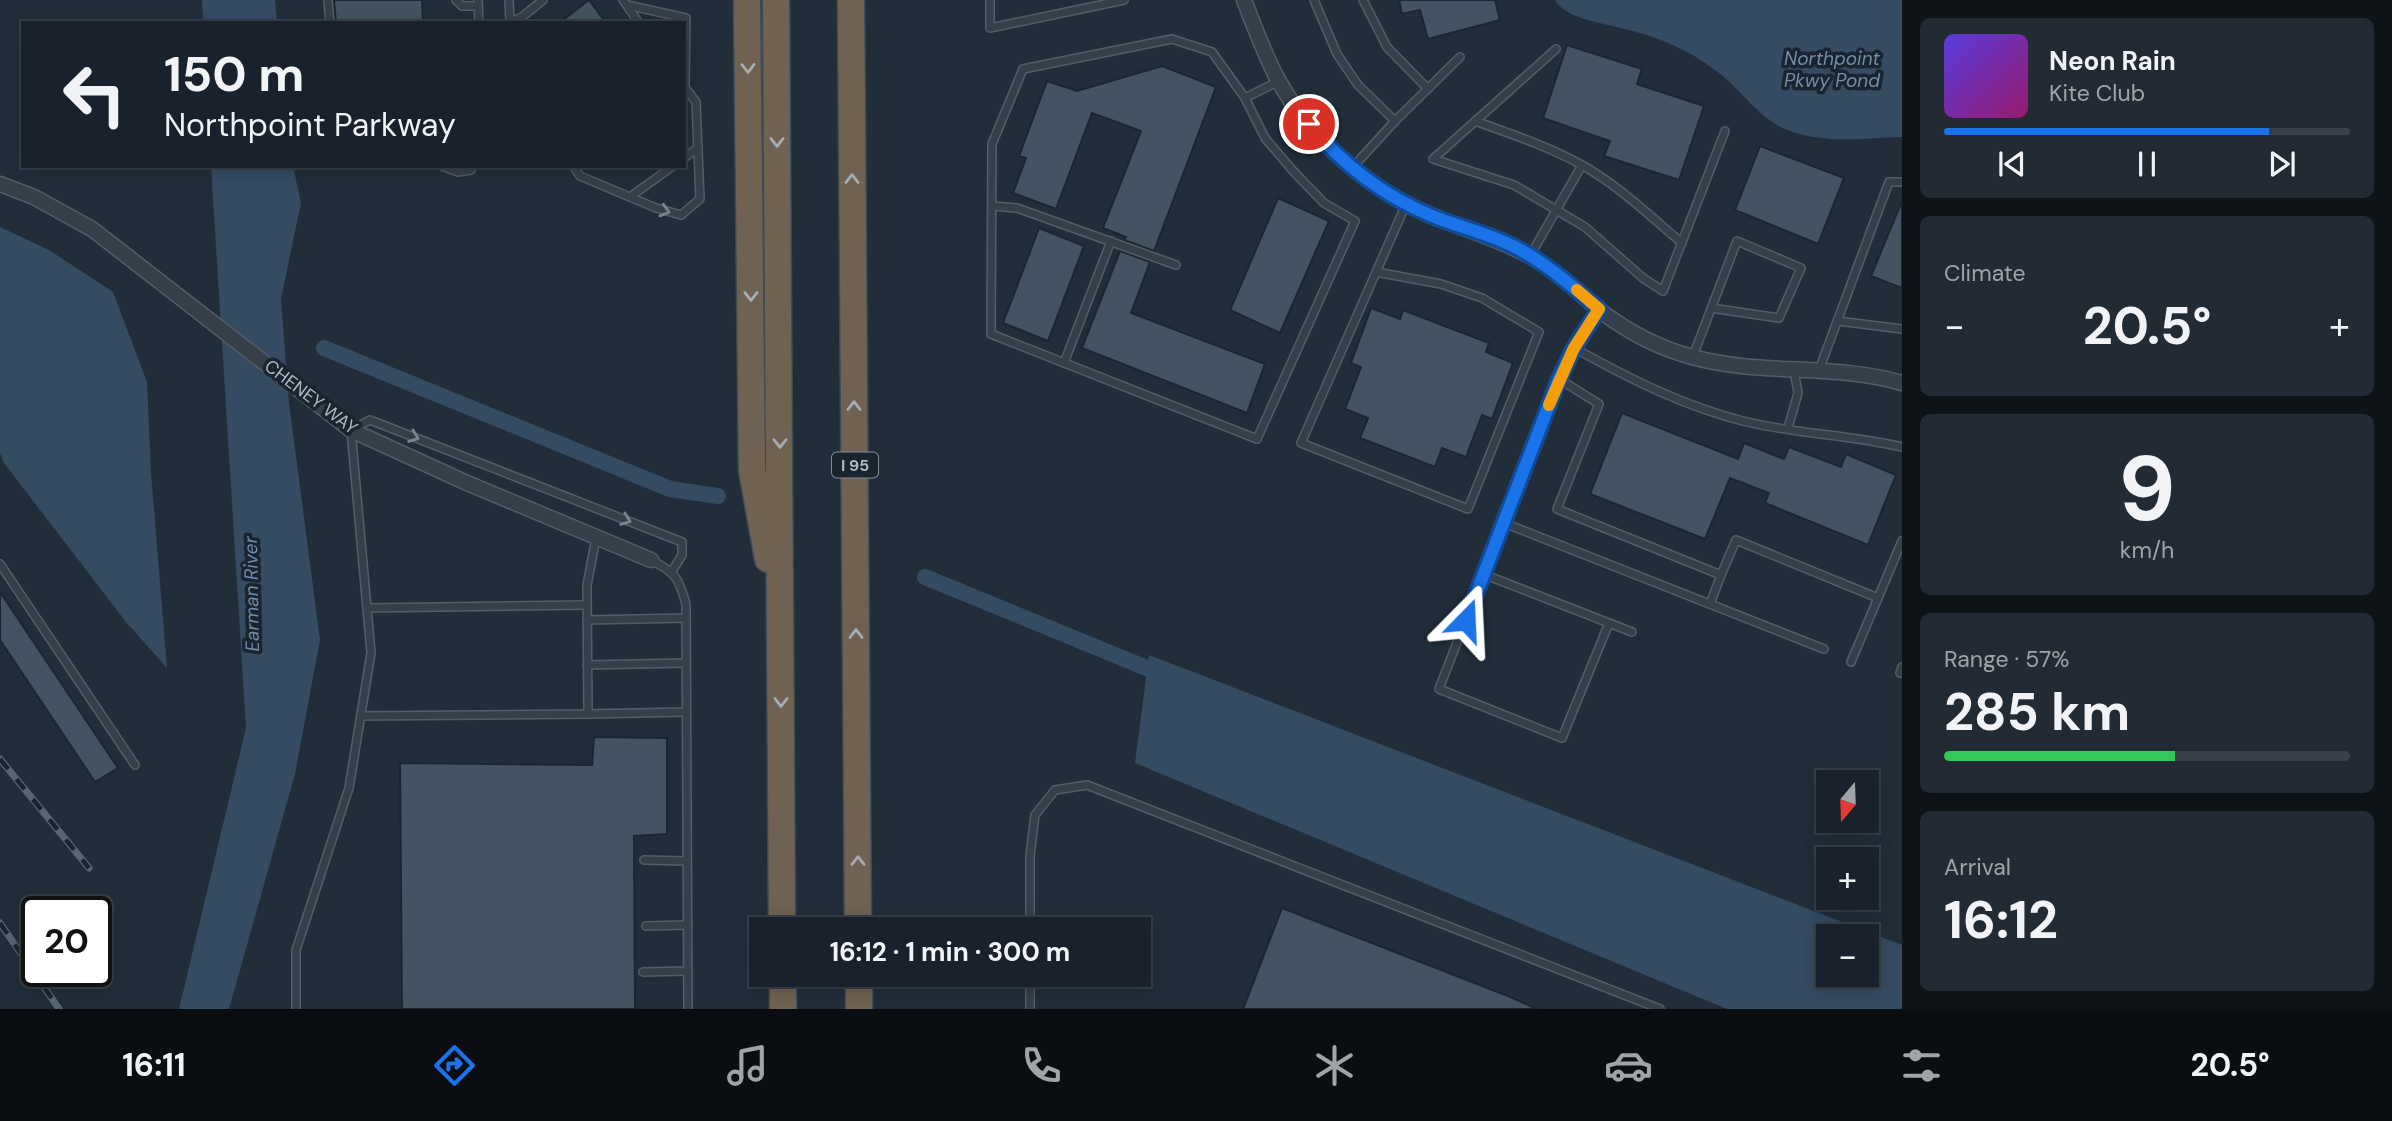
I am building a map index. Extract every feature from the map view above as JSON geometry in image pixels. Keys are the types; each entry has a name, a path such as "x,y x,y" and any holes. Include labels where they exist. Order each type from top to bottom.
{"highway":[{"path":"747,0 752,470 781,634"},
{"path":"776,0 782,917"},
{"name":"I 95","path":"851,0 858,917"},
{"path":"783,987 783,1009"},
{"path":"859,987 859,1009"}],"street":[{"path":"1244,0 1260,43 1297,109 1321,139 1352,168 1406,204 1492,237 1530,256 1599,309 1640,335 1692,357 1743,368 1819,370 1861,374 1902,383"},
{"name":"CHENEY WAY","path":"0,184 34,197 92,229 352,430 467,483 652,560"}],"lane":[{"path":"328,0 330,21"},
{"path":"456,0 462,6 478,3 480,21"},
{"path":"509,0 510,21"},
{"path":"514,21 543,0"},
{"path":"990,0 990,29 1124,0"},
{"path":"1314,0 1337,54 1358,85 1395,121"},
{"path":"1363,0 1387,47 1428,89"},
{"path":"625,2 638,21"},
{"path":"625,2 686,18 686,21"},
{"path":"1172,39 1212,52 1245,98 1265,138 1294,172 1324,203 1354,221 1257,439 991,334 992,144 1023,69 1172,39"},
{"path":"1556,49 1433,159 1514,185 1585,227 1643,278 1664,291 1725,131"},
{"path":"1352,168 1460,57"},
{"path":"1245,98 1279,81"},
{"path":"574,168 580,176 656,208 681,215 700,200 696,102 686,87"},
{"path":"1475,121 1526,139 1581,165 1633,201 1682,243"},
{"path":"686,157 698,148"},
{"path":"1530,256 1581,165"},
{"path":"447,168 458,172 472,168"},
{"path":"630,197 670,168"},
{"path":"1819,370 1889,182 1902,182"},
{"path":"1376,272 1441,284 1482,298 1538,332 1468,509 1301,443 1376,272 1406,204"},
{"path":"992,206 1017,208 1176,265"},
{"path":"1692,357 1711,308 1737,241 1801,268 1779,318 1711,308"},
{"path":"1064,363 1111,242"},
{"path":"1599,309 1574,348 1559,379 1439,689 1562,738 1609,623"},
{"path":"1838,321 1902,329"},
{"path":"1574,348 1628,379 1679,401 1748,422 1863,438 1902,447"},
{"path":"1788,428 1798,393 1794,370"},
{"path":"1559,379 1599,404 1557,509 1721,575"},
{"path":"296,1009 296,950 349,789 371,653 352,430 370,420 682,542 682,555 672,570"},
{"path":"1504,523 1824,649"},
{"path":"588,714 586,605 596,537"},
{"path":"1710,604 1736,540 1878,598"},
{"path":"1851,662 1902,541"},
{"path":"652,560 672,570 686,604 688,1009"},
{"path":"0,564 135,765"},
{"path":"1483,574 1632,632"},
{"path":"367,608 586,605"},
{"path":"587,620 686,618"},
{"path":"587,666 686,663"},
{"path":"1902,667 1902,673"},
{"path":"361,716 686,712"},
{"path":"1030,917 1030,856 1035,815 1055,790 1087,785 1660,1009"},
{"path":"644,860 687,861"},
{"path":"646,926 688,925"},
{"path":"643,972 688,971"},
{"path":"1030,987 1030,1009"}],"water":[{"path":"202,0 275,0 277,21 203,21"},
{"name":"Northpoint Pkwy Pond","path":"1555,0 1902,0 1902,137 1831,139 1790,131 1761,113 1719,73 1683,50 1658,39 1574,15"},
{"name":"Earman River","path":"211,168 293,168 301,203 281,299 289,403 320,640 295,774 229,1009 179,1009 246,728"},
{"path":"0,227 49,250 113,292 147,382 151,473 167,668 126,622 4,463 0,453"},
{"path":"1149,655 1847,924 1816,924 1816,987 1879,987 1879,936 1902,945 1902,1009 1727,1009 1135,763"}],"building":[{"path":"334,0 422,0 423,21 336,21"},
{"path":"589,0 605,21 562,21"},
{"path":"1399,0 1495,0 1500,20 1428,39 1420,10 1402,14"},
{"path":"1567,45 1642,69 1637,84 1704,106 1679,180 1604,156 1610,141 1543,118"},
{"path":"1162,66 1216,87 1154,251 1124,240 1126,237 1103,228 1141,131 1092,113 1056,209 1013,193 1026,158 1019,156 1047,81 1077,91"},
{"path":"1760,146 1844,178 1818,244 1735,210"},
{"path":"1278,198 1329,221 1280,333 1230,310"},
{"path":"1902,201 1902,288 1871,276"},
{"path":"1039,228 1084,246 1048,341 1003,323"},
{"path":"1120,251 1150,262 1131,313 1265,364 1247,413 1082,348"},
{"path":"1371,308 1400,319 1403,310 1489,343 1486,352 1513,363 1492,419 1482,415 1466,457 1442,448 1435,467 1360,438 1368,418 1345,409 1361,367 1351,363"},
{"path":"1622,413 1738,459 1744,443 1784,459 1789,447 1841,467 1846,454 1896,475 1868,545 1765,503 1769,493 1730,478 1705,539 1590,494"},
{"path":"0,592 118,768 95,782 0,640"},
{"path":"594,737 667,738 667,834 634,836 635,1009 402,1009 400,763 592,765"},
{"path":"1282,908 1508,996 1537,1009 1243,1009"}],"waterway":[{"path":"324,348 670,489 718,496"},
{"path":"925,577 1166,676"}],"railway":[{"path":"0,759 89,868"},
{"path":"0,923 59,1009"}],"slow traffic":[{"path":"1549,405 1574,348 1599,309 1577,290"}],"route":[{"path":"1309,124 1357,173 1378,187 1433,216 1513,246 1544,264 1599,309 1574,348 1559,379 1466,620"}]}
